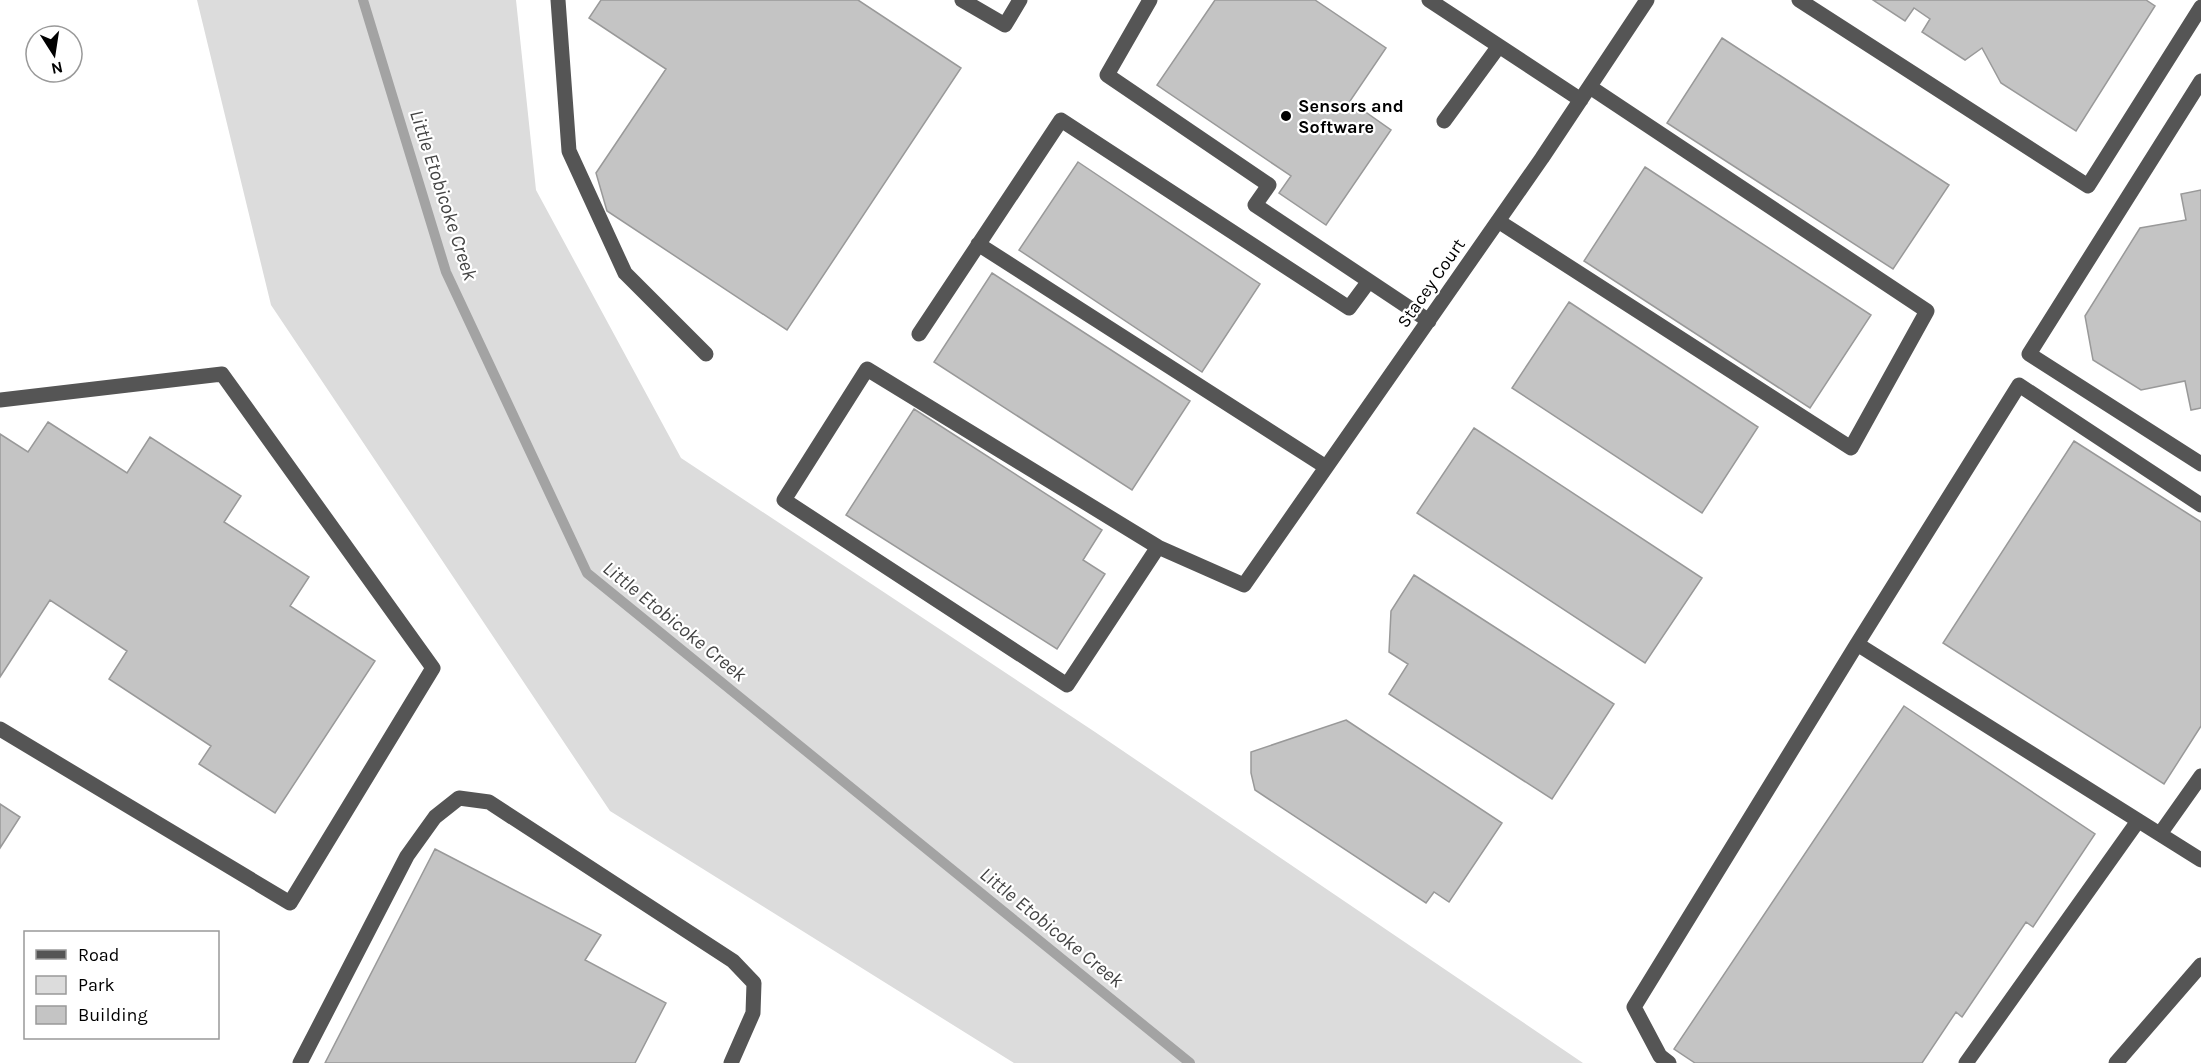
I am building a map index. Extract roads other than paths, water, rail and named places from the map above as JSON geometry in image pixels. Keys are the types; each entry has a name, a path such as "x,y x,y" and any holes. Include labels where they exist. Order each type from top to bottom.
{"street":[{"path":"558,0 569,152 625,273 706,354"},
{"path":"962,0 1005,25 1020,0"},
{"path":"1150,0 1107,75 1269,185 1255,205 1429,321"},
{"path":"1429,0 1581,100"},
{"name":"Stacey Court","path":"1158,547 1244,585 1498,221 1647,0"},
{"path":"1799,0 2088,186 2201,7"},
{"path":"1444,121 1499,46"},
{"path":"2201,81 2030,354 2201,465"},
{"path":"1498,221 1851,448 1927,311 1590,87"},
{"path":"919,334 1061,120 1349,308 1370,281"},
{"path":"978,244 1326,467"},
{"path":"867,369 1158,547 1067,685 784,500 867,369"},
{"path":"0,400 222,374 433,668 290,903 0,729"},
{"path":"1669,1063 1660,1056 1634,1007 2019,385 2201,505"},
{"path":"1857,644 2201,860"},
{"path":"2160,834 2201,776"},
{"path":"300,1063 406,856 435,817 459,798 489,802 733,961 754,983 754,993 753,1013 731,1063"},
{"path":"1966,1063 2138,821"},
{"path":"2118,1062 2201,965"}],"waterway":[{"name":"Little Etobicoke Creek","path":"363,0 446,272 587,573 1190,1063"}],"place":[{"name":"Sensors and Software","path":"1286,116"}]}
